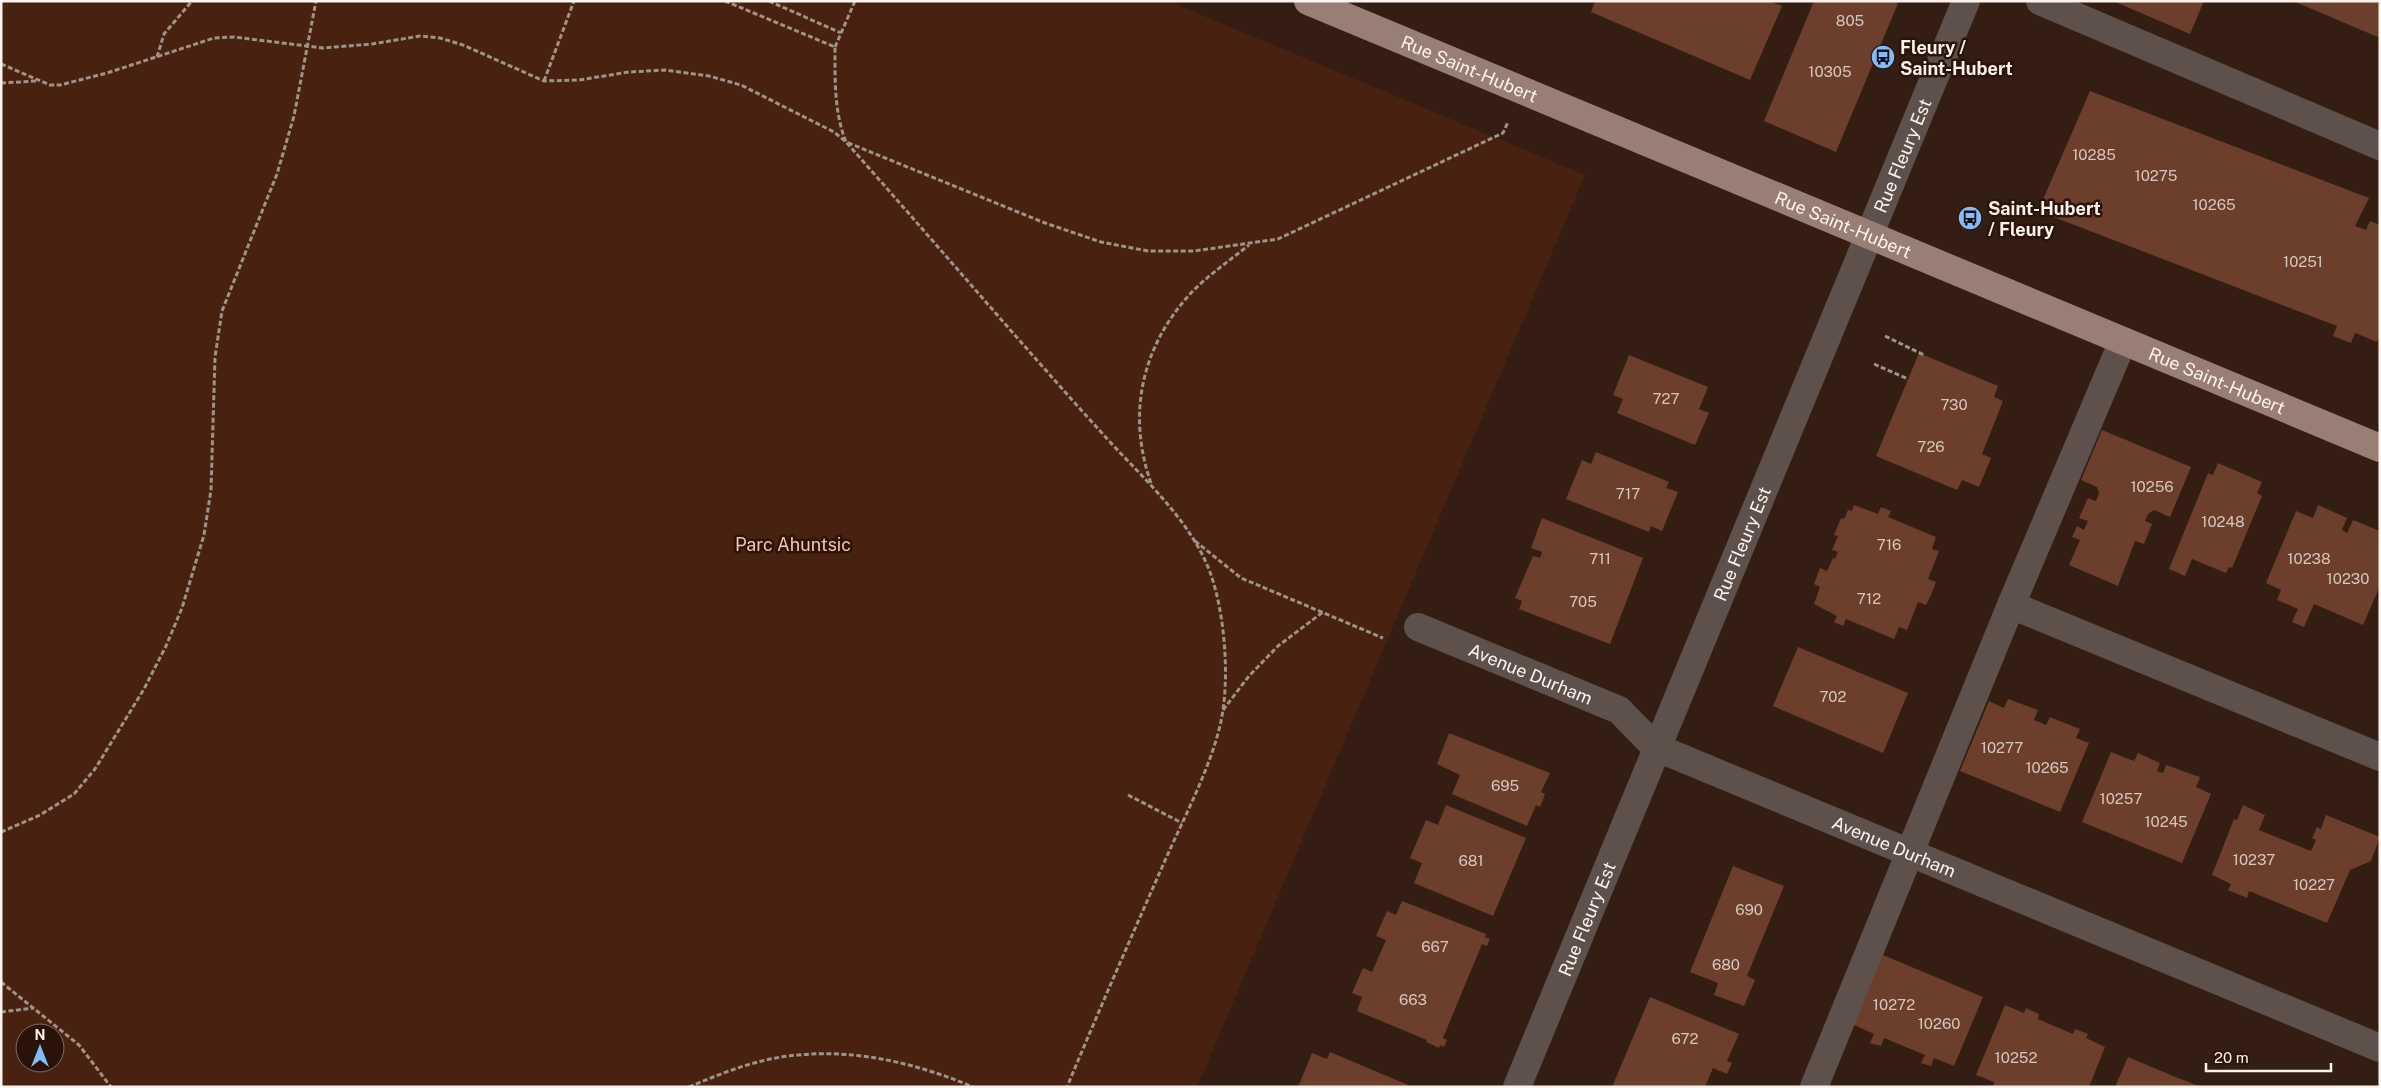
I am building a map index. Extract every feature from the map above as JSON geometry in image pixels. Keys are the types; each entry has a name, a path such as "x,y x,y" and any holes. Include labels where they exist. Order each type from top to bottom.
{"main road":[{"name":"Rue Saint-Hubert","path":"1308,1 2380,448"}],"street":[{"name":"Rue Fleury Est","path":"1517,1087 1655,748 1966,1"},
{"path":"2040,1 2380,146"},
{"path":"1814,1087 2011,605 2123,341"},
{"path":"2011,605 2380,757"},
{"name":"Avenue Durham","path":"1418,627 1619,710 1655,748 2380,1048"}],"path":[{"path":"157,57 164,34 192,1"},
{"path":"1,832 40,815 74,794 95,769 144,689 166,646 182,608 204,535 211,490 215,357 222,311 277,174 294,116 316,1"},
{"path":"544,81 574,1"},
{"path":"725,1 835,47"},
{"path":"736,6 737,1"},
{"path":"769,1 841,33"},
{"path":"855,1 835,47 838,106 841,130 846,142 1045,223 1101,242 1148,251 1194,251 1278,239 1503,133"},
{"path":"1,64 50,85 60,85 157,57 214,38 234,37 323,48 362,45 420,36 440,38 506,62 544,81 579,80 629,72 665,70 709,76 741,84 834,132 846,142 1102,434 1152,484 1192,539 1210,572 1220,616 1226,657 1221,723 1182,823 1067,1087"},
{"path":"1,82 40,81"},
{"path":"1152,484 1142,459 1138,429 1145,372 1154,346 1170,319 1190,293 1249,244"},
{"path":"1885,336 1924,355"},
{"path":"1874,364 1908,379"},
{"path":"1192,539 1241,578 1324,611 1388,641"},
{"path":"1223,710 1249,676 1278,646 1324,611"},
{"path":"1128,795 1182,823"},
{"path":"1,982 78,1046 111,1087"},
{"path":"1,1012 34,1008"},
{"path":"689,1087 736,1068 798,1054 853,1055 900,1062 953,1078 973,1087"}],"green space":[{"name":"Parc Ahuntsic","path":"1,1 1168,1 1585,175 1197,1087 1,1087"}],"building":[{"path":"1595,1 1770,1 1782,6 1750,80 1591,12"},
{"path":"1814,1 1899,1 1836,152 1764,121"},
{"path":"2113,1 2204,1 2190,34"},
{"path":"2293,1 2380,1 2380,38 2326,15"},
{"path":"2090,91 2369,198 2355,226 2366,230 2370,221 2380,225 2380,336 2377,342 2355,333 2351,343 2333,336 2337,326 2038,211"},
{"path":"1919,353 1998,386 1994,397 2003,401 1982,454 1991,458 1979,487 1962,480 1957,490 1876,456"},
{"path":"1629,355 1708,387 1699,409 1709,413 1695,445 1617,413 1623,399 1613,395"},
{"path":"2102,430 2191,467 2170,517 2154,510 2148,514 2145,521 2152,524 2144,544 2135,541 2118,586 2069,565 2080,540 2072,537 2077,526 2084,530 2088,521 2079,518 2088,498 2096,501 2099,493 2097,487 2081,480"},
{"path":"1596,452 1669,482 1666,488 1678,492 1662,531 1651,526 1649,532 1566,499 1582,460 1591,464"},
{"path":"2218,463 2262,482 2257,493 2262,496 2232,568 2229,567 2226,573 2192,559 2185,576 2169,569 2208,473 2213,475"},
{"path":"1854,505 1878,514 1881,507 1891,511 1888,517 1936,537 1932,549 1939,551 1928,579 1936,582 1931,595 1926,605 1918,602 1907,630 1899,627 1894,639 1846,619 1843,626 1834,622 1837,616 1814,604 1820,587 1814,584 1820,568 1827,571 1833,558 1835,559 1838,552 1832,550 1838,536 1834,535 1841,518 1844,519 1848,510 1852,511"},
{"path":"2318,505 2347,518 2342,530 2347,533 2353,520 2380,531 2378,545 2380,546 2380,586 2363,625 2314,604 2304,627 2292,622 2298,609 2277,600 2281,590 2266,583 2296,511 2313,518"},
{"path":"1542,518 1643,558 1610,644 1519,609 1522,601 1515,598 1533,556 1540,558 1542,552 1531,548"},
{"path":"1798,647 1908,693 1883,753 1773,706"},
{"path":"2008,699 2038,710 2034,720 2046,725 2050,717 2080,729 2076,738 2089,743 2060,812 1960,771 1989,701 2004,708"},
{"path":"1449,733 1550,773 1541,792 1545,794 1540,807 1536,805 1527,826 1452,794 1460,775 1437,764"},
{"path":"2111,752 2134,761 2138,753 2160,763 2157,771 2163,773 2166,765 2200,777 2196,787 2211,794 2182,863 2082,822"},
{"path":"1446,805 1526,838 1493,916 1414,883 1422,863 1410,858 1426,820 1438,825"},
{"path":"2243,805 2265,815 2259,830 2311,851 2316,840 2312,838 2317,827 2321,829 2326,815 2380,837 2371,861 2350,870 2327,923 2249,891 2247,898 2228,890 2231,884 2212,875 2234,819 2237,820"},
{"path":"1733,866 1784,886 1747,976 1755,980 1744,1006 1714,995 1718,983 1690,972"},
{"path":"1402,901 1486,934 1485,937 1490,939 1487,946 1482,944 1443,1038 1447,1040 1444,1047 1440,1045 1439,1048 1426,1042 1427,1040 1357,1011 1362,997 1352,993 1363,968 1372,972 1386,940 1376,936 1387,911 1396,915"},
{"path":"1883,955 1983,997 1954,1066 1934,1058 1931,1066 1921,1063 1925,1055 1884,1038 1881,1046 1870,1043 1874,1034 1854,1025"},
{"path":"1650,997 1739,1034 1727,1061 1732,1063 1727,1074 1713,1068 1705,1087 1612,1087"},
{"path":"2005,1005 2024,1013 2026,1008 2039,1014 2038,1019 2073,1034 2075,1029 2088,1034 2086,1038 2105,1047 2089,1087 1993,1087 1994,1082 1976,1075"},
{"path":"1330,1052 1413,1087 1298,1087 1312,1053 1327,1059"},
{"path":"2128,1057 2178,1078 2202,1087 2115,1087"}],"place":[{"name":"Fleury / Saint-Hubert","path":"1883,57"},
{"name":"Saint-Hubert / Fleury","path":"1970,218"}]}
